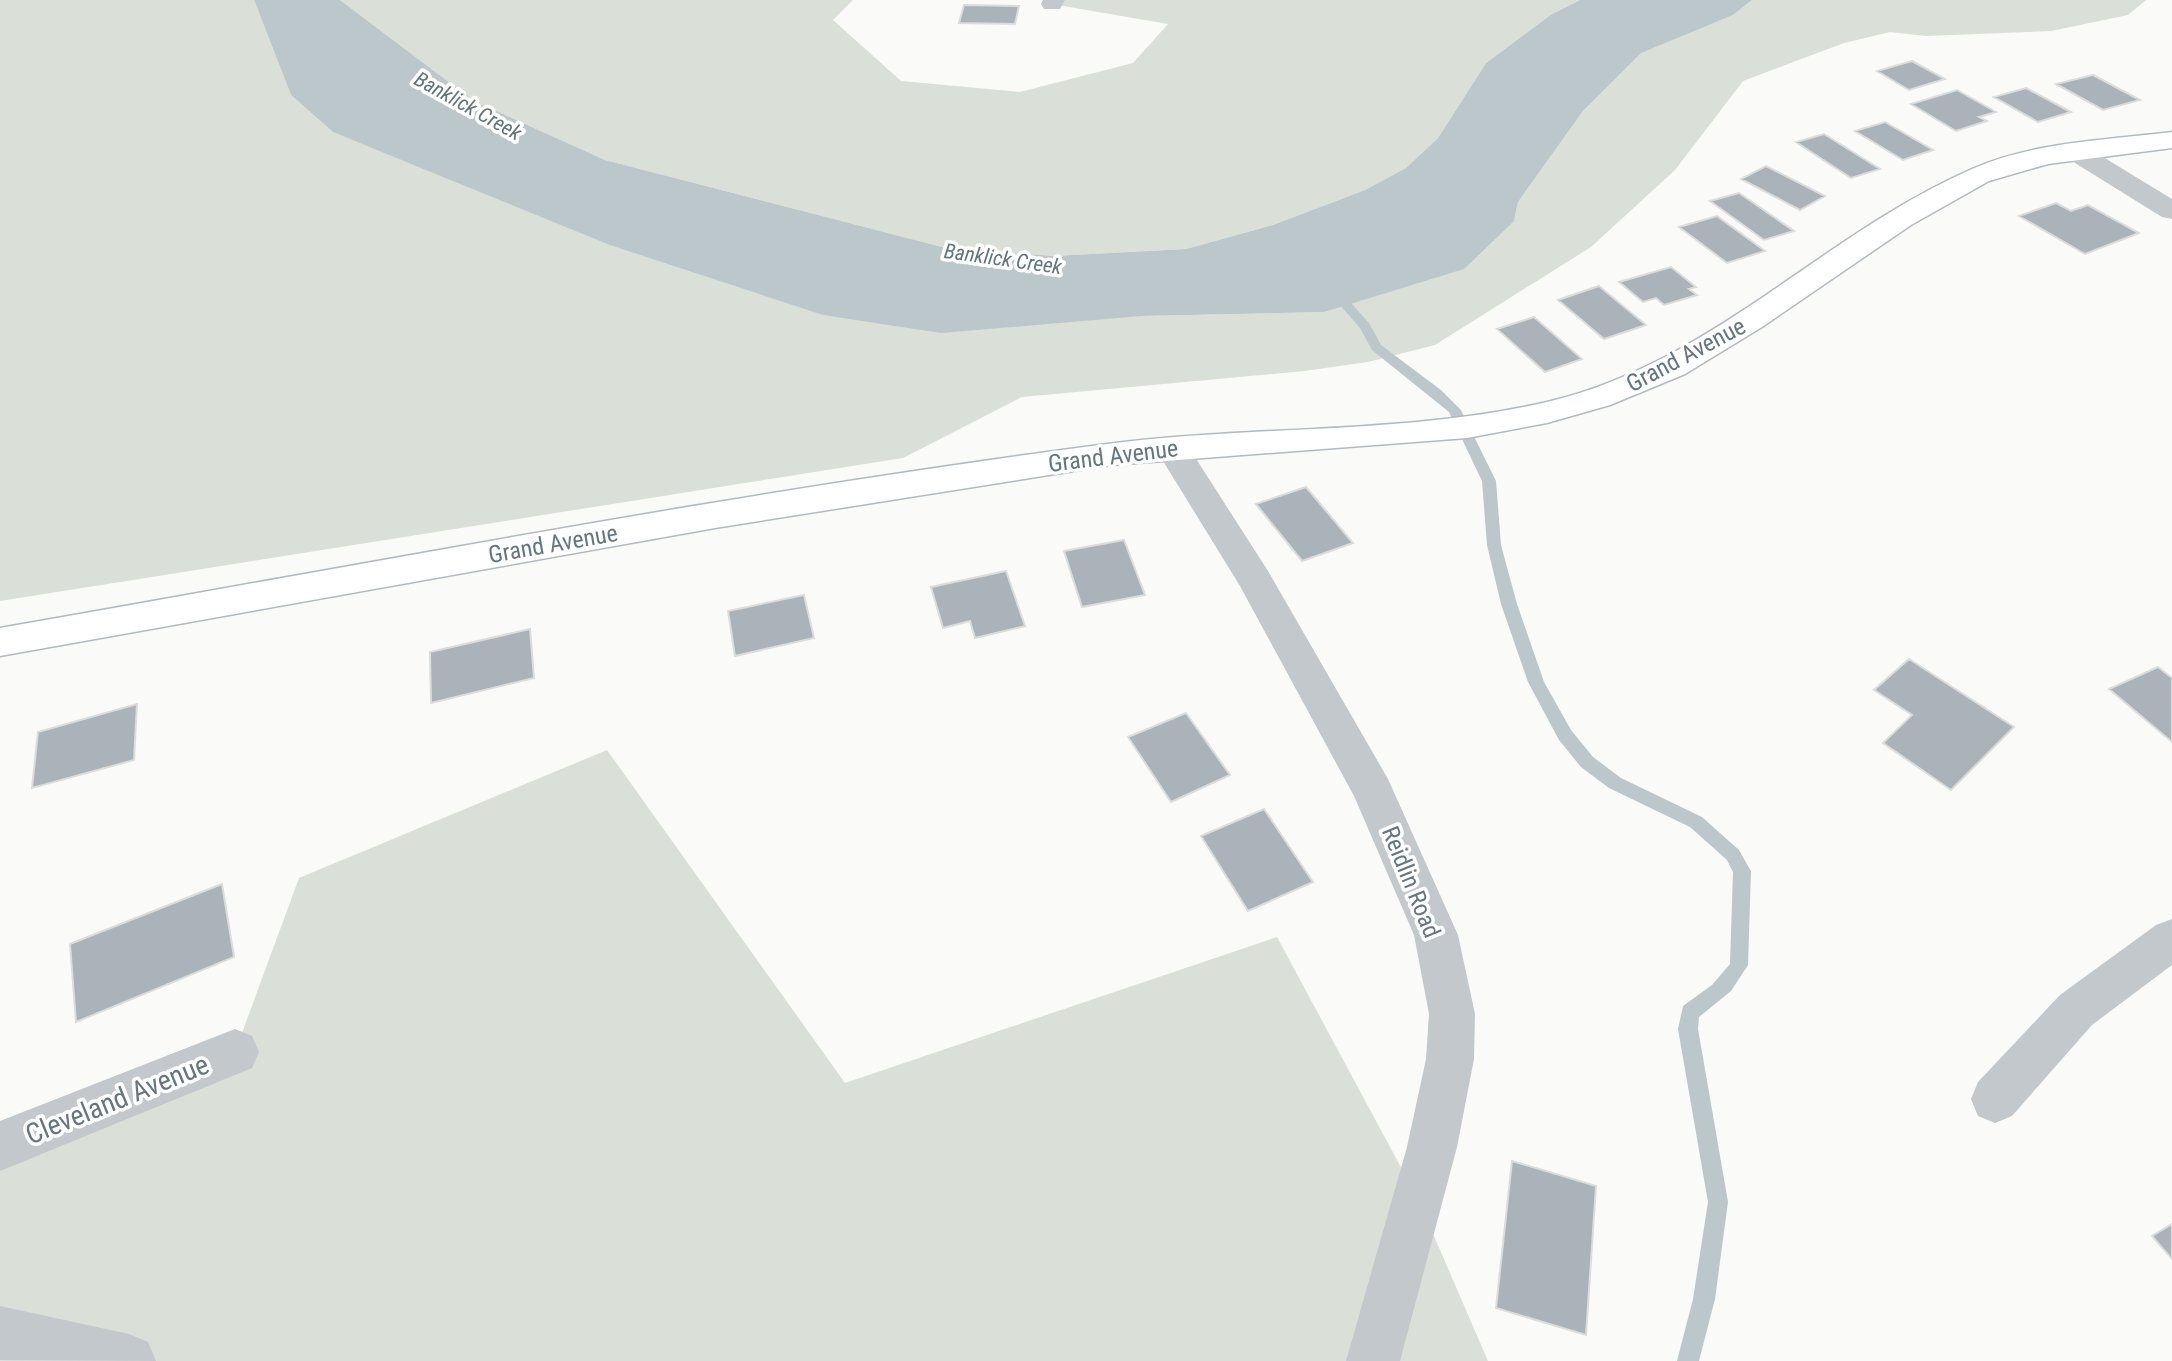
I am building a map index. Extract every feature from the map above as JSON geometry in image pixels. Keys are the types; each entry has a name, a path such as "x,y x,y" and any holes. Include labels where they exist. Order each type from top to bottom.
{"street":[{"name":"Grand Avenue","path":"0,642 715,516 1112,454 1418,431 1524,420 1616,393 1674,367 1919,208 2003,167 2077,152 2172,141"},
{"path":"2077,152 2172,211"},
{"name":"Reidlin Road","path":"1172,448 1255,580 1373,791 1436,935 1452,1014 1450,1059 1432,1147 1373,1361"},
{"path":"1995,1099 2076,1010 2172,939"},
{"name":"Cleveland Avenue","path":"0,1146 235,1052"},
{"path":"0,1333 129,1361"}],"shaded area":[{"path":"0,0 254,0 291,95 333,132 435,172 1141,316 1324,312 1514,221 1518,202 1583,111 1641,52 1733,15 1752,0 2146,0 2128,15 2051,31 1926,36 1890,32 1844,43 1743,81 1675,170 1591,247 1435,345 1368,362 1304,371 1022,397 903,458 0,601"},
{"path":"340,0 853,0 833,20 901,81 1020,92 1133,63 1168,24 1052,4 1054,0 1580,0 1552,14 1486,63 1438,138 1406,168 1365,190 1273,225 1186,249 1054,256 946,248 605,160 474,101"},
{"path":"607,750 845,1083 1277,937 1418,1199 1488,1361 0,1361 0,1146 235,1052 299,878"}],"water":[{"name":"Banklick Creek","path":"254,0 340,0 474,101 605,160 946,248 1054,256 1186,249 1273,225 1365,190 1406,168 1438,138 1486,63 1552,14 1580,0 1752,0 1733,15 1641,53 1583,111 1518,202 1514,221 1464,269 1324,312 1141,316 941,333 823,315 610,245 333,132 291,95"}],"building":[{"path":"964,5 1019,6 1015,24 959,23"},
{"path":"1912,61 1945,79 1909,90 1877,71"},
{"path":"2093,75 2140,100 2103,110 2056,84"},
{"path":"2026,88 2071,112 2038,122 1994,97"},
{"path":"1957,90 1996,112 1979,117 1987,121 1956,131 1911,104"},
{"path":"1885,122 1933,150 1903,160 1855,131"},
{"path":"1824,134 1880,169 1851,178 1796,142"},
{"path":"1766,166 1825,196 1800,210 1741,179"},
{"path":"1739,193 1794,231 1764,240 1710,201"},
{"path":"2056,203 2071,211 2088,205 2139,233 2085,254 2019,216"},
{"path":"1717,216 1765,251 1727,263 1679,227"},
{"path":"1671,267 1696,287 1689,289 1697,295 1664,305 1656,298 1643,302 1619,282"},
{"path":"1599,286 1646,325 1604,339 1558,300"},
{"path":"1534,317 1582,359 1545,372 1497,329"},
{"path":"1306,487 1353,543 1302,561 1256,504"},
{"path":"1124,540 1145,595 1082,607 1064,551"},
{"path":"1006,571 1025,626 975,638 970,621 943,628 931,587"},
{"path":"804,595 814,638 735,656 728,611"},
{"path":"530,629 534,678 431,703 430,652"},
{"path":"1909,659 2014,727 1951,790 1883,743 1912,715 1874,690"},
{"path":"2158,667 2172,678 2172,742 2109,689"},
{"path":"137,704 134,760 32,788 38,732"},
{"path":"1186,713 1230,775 1171,802 1128,737"},
{"path":"1264,809 1313,882 1248,911 1201,836"},
{"path":"222,884 234,957 76,1022 70,944"},
{"path":"1512,1161 1596,1186 1586,1335 1496,1308"},
{"path":"2172,1224 2172,1259 2152,1236"}],"waterway":[{"path":"1346,305 1365,326 1376,347 1454,410 1489,481 1494,545 1509,604 1536,682 1565,735 1587,762 1615,783 1696,822 1733,855 1742,871 1739,965 1725,985 1690,1012 1688,1029 1718,1202 1704,1299 1688,1361"}]}
